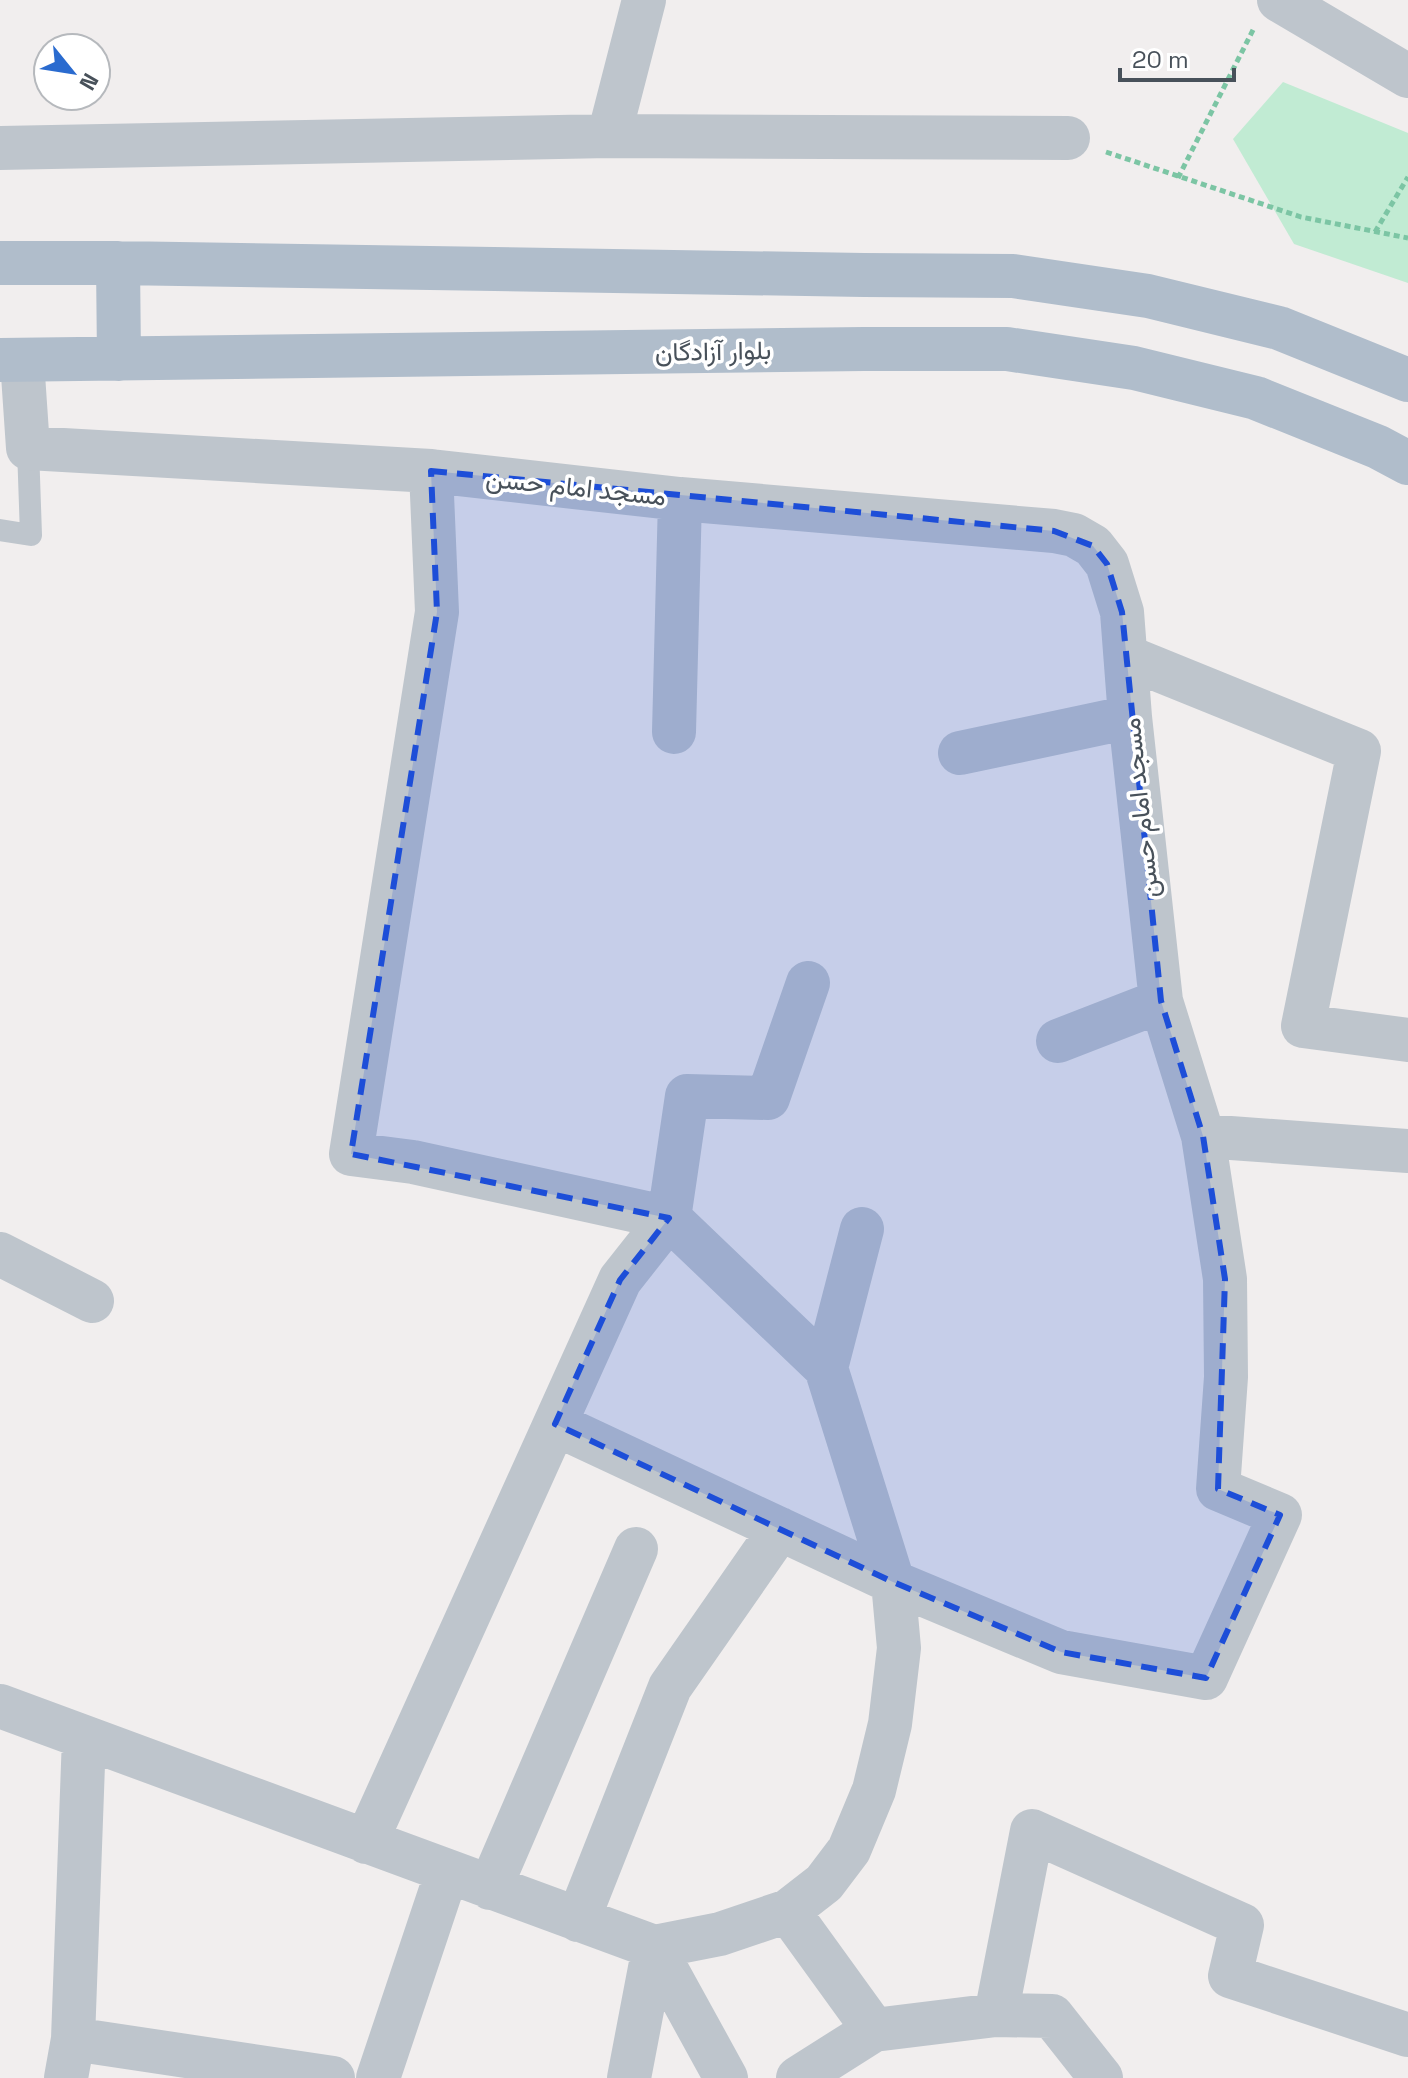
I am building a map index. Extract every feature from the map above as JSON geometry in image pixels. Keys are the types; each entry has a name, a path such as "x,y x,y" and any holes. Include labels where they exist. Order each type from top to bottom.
{"main road":[{"path":"0,263 1013,276 1148,296 1279,328 1408,380"},
{"path":"118,263 119,359"},
{"name":"بلوار آزادگان","path":"11,360 1007,349 1134,368 1256,398 1378,447 1408,463"}],"street":[{"path":"609,136 644,0"},
{"path":"1268,10 1408,76"},
{"path":"0,148 609,136 1068,138"},
{"path":"11,360 28,448"},
{"name":"مسجد امام حسن","path":"28,448 431,471 680,499 1054,531 1074,535 1093,546 1107,564 1122,612 1130,717 1161,1001 1203,1136 1225,1279 1226,1377 1218,1489 1280,1515 1206,1678 1061,1652 893,1582"},
{"path":"3,1717 84,1737 654,1947 720,1934 788,1911 824,1883 849,1850 874,1790 890,1724 899,1648 893,1582 826,1368 669,1218 413,1162 351,1154 437,612 431,471"},
{"path":"674,732 680,499"},
{"path":"1127,657 1359,751 1303,1026 1408,1040"},
{"path":"960,753 1130,717"},
{"path":"366,1842 620,1280 669,1218 687,1096 768,1098 808,983"},
{"path":"1058,1041 1161,1001"},
{"path":"1203,1136 1408,1151"},
{"path":"826,1368 862,1229"},
{"path":"0,1254 92,1301"},
{"path":"555,1424 893,1582"},
{"path":"578,1920 670,1687 780,1529"},
{"path":"490,1888 636,1549"},
{"path":"84,1737 70,2058 333,2078"},
{"path":"996,2015 1032,1831 1242,1925 1230,1976 1408,2035"},
{"path":"378,2078 447,1872"},
{"path":"788,1911 874,2030"},
{"path":"629,2078 654,1947"},
{"path":"654,1947 726,2078"},
{"path":"798,2078 874,2030 996,2015 1052,2016 1101,2078"}],"lane":[{"path":"0,530 31,535 28,448"}],"path":[{"path":"1178,178 1268,10"},
{"path":"1068,138 1178,178 1301,217 1408,238"},
{"path":"1375,232 1408,177"}],"highlighted area":[{"path":"431,471 1054,531 1093,546 1107,564 1122,612 1161,1001 1203,1136 1225,1279 1218,1489 1280,1515 1206,1678 1061,1652 893,1582 555,1424 620,1280 669,1218 351,1154 437,612"}],"green space":[{"path":"1283,82 1408,133 1408,283 1294,244 1233,139"}]}
